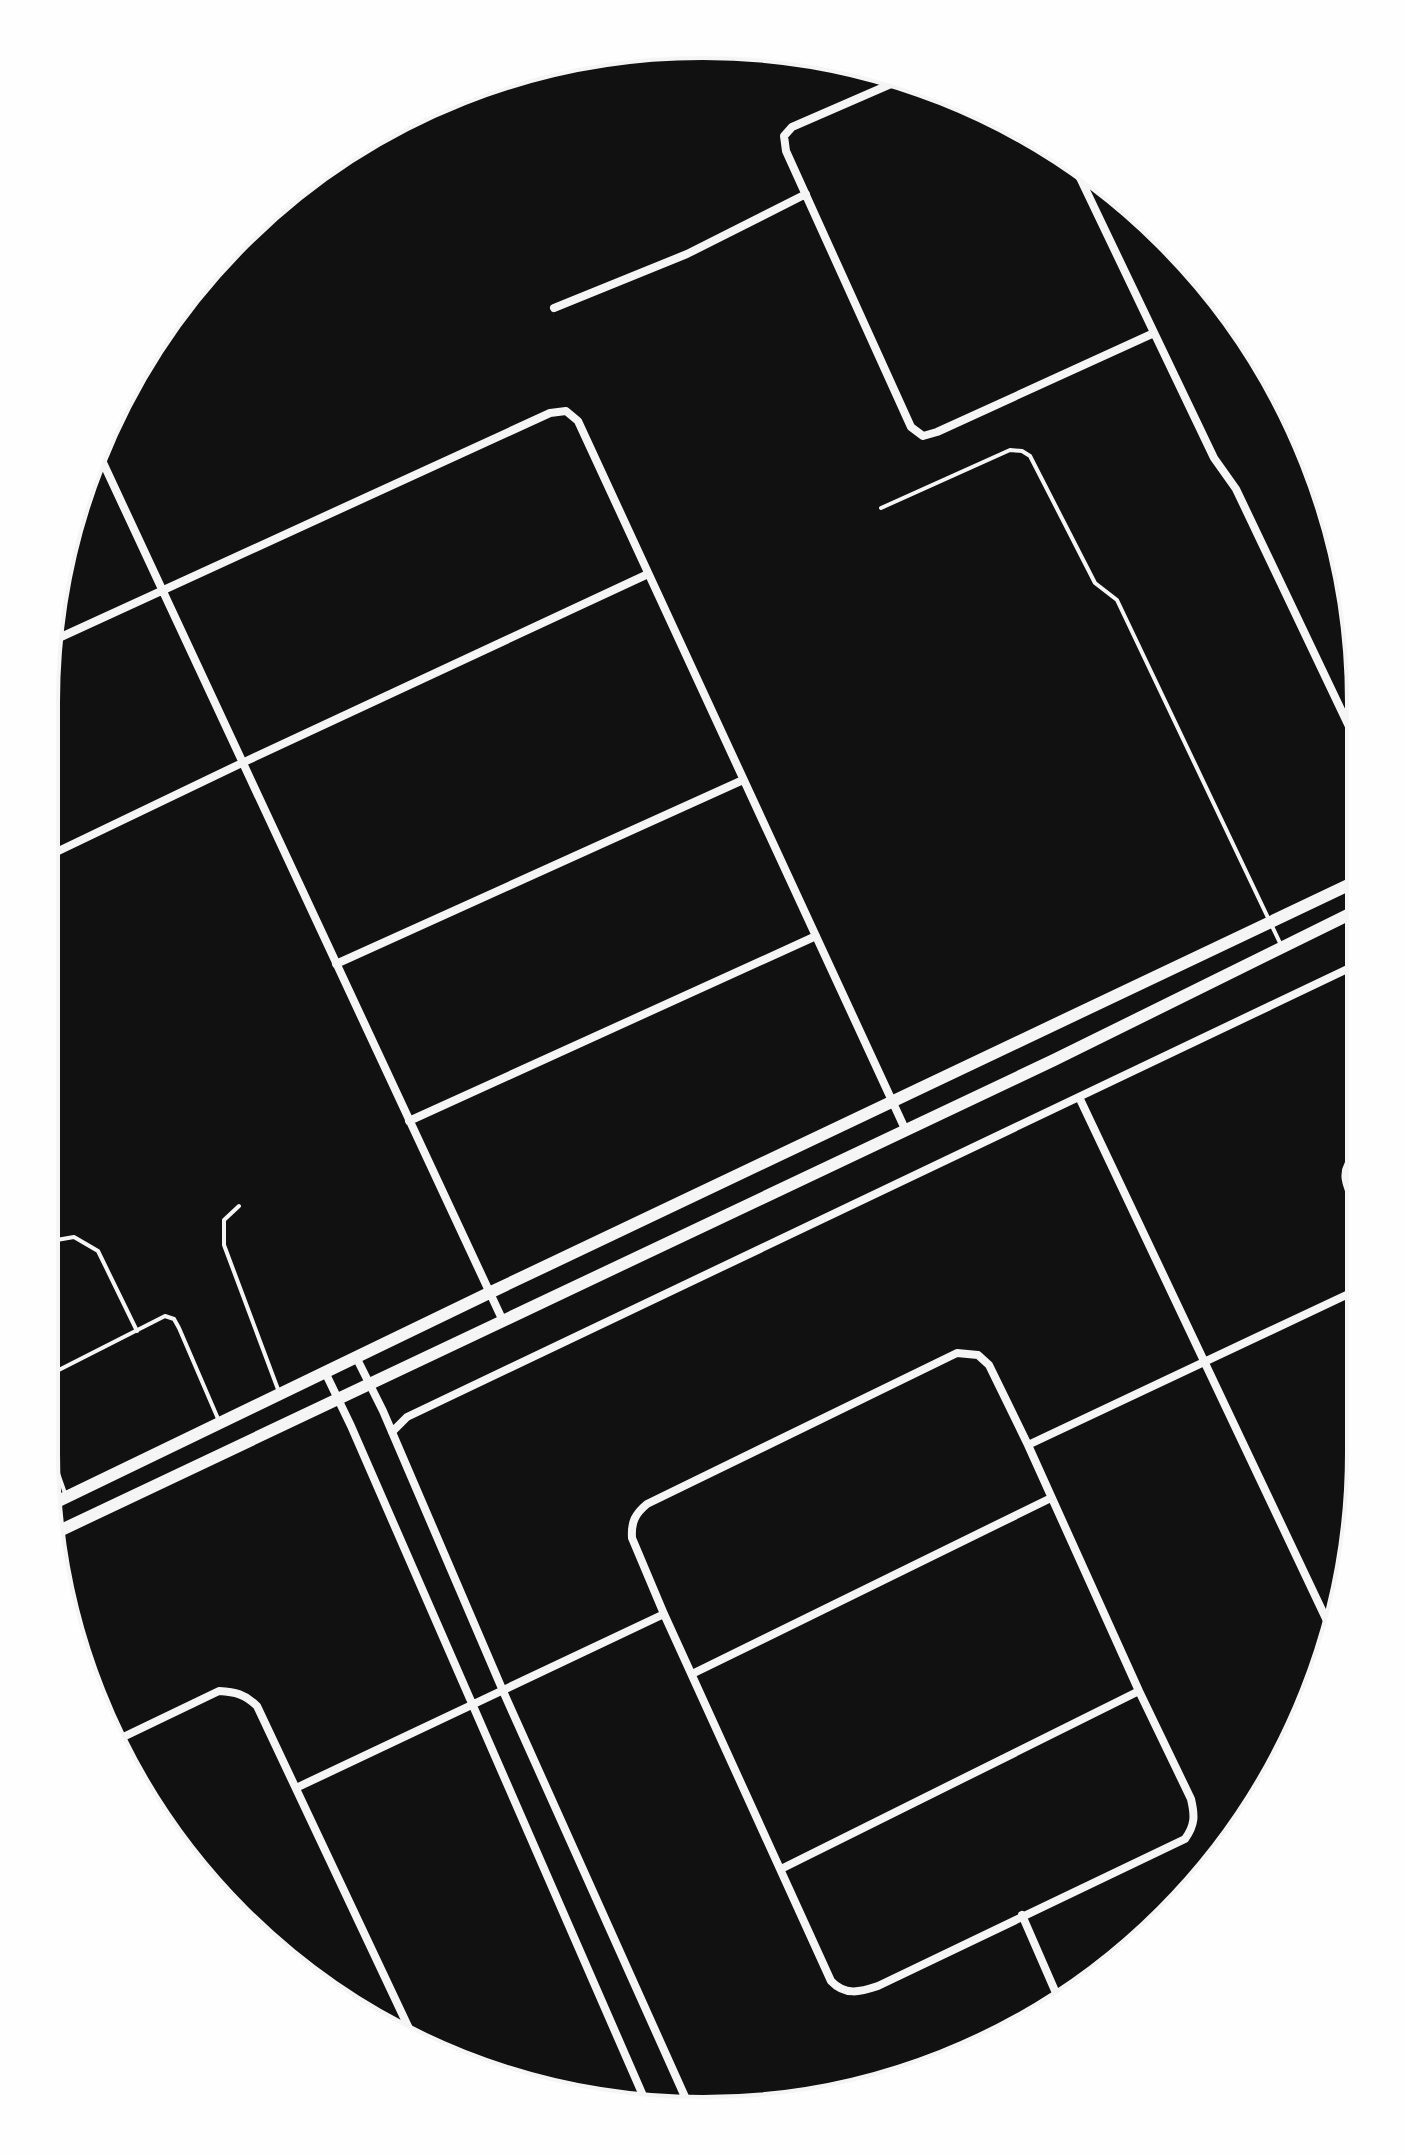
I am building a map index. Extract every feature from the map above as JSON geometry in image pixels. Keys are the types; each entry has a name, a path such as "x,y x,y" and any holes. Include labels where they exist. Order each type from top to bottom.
{"main road":[{"path":"60,1500 1347,886"},
{"path":"63,1529 906,1131 1347,915"}],"street":[{"path":"888,85 792,127 784,136 786,151 911,427 923,436 937,432 1154,333"},
{"path":"1082,182 1214,458 1236,489 1347,719"},
{"path":"554,308 687,254 806,194"},
{"path":"62,637 550,413 566,411 578,421 906,1131"},
{"path":"104,464 503,1321"},
{"path":"58,851 648,574"},
{"path":"336,964 743,780"},
{"path":"409,1121 816,936"},
{"path":"392,1432 407,1417 1347,969"},
{"path":"1079,1097 1325,1617"},
{"path":"1347,1166 1344,1171 1347,1187"},
{"path":"1028,1445 1347,1295"},
{"path":"957,1353 978,1355 989,1365 1051,1498 1191,1799 1195,1816 1192,1829 1185,1839 878,1986 861,1992 839,1989 831,1981 664,1614 632,1538 637,1513 647,1504 957,1353"},
{"path":"356,1357 392,1432 503,1691 685,2097"},
{"path":"325,1372 642,2094"},
{"path":"692,1674 1051,1498"},
{"path":"296,1788 664,1614"},
{"path":"124,1737 219,1691 233,1691 257,1706 408,2026"},
{"path":"781,1869 1139,1691"},
{"path":"1022,1915 1055,1992"}],"lane":[{"path":"881,508 1010,450 1022,451 1030,456 1095,583 1117,600 1282,947"},
{"path":"239,1206 224,1220 224,1245 280,1394"},
{"path":"58,1240 74,1237 98,1251 137,1331"},
{"path":"58,1370 165,1316 174,1319 220,1423"},
{"path":"59,1476 66,1497"}]}
